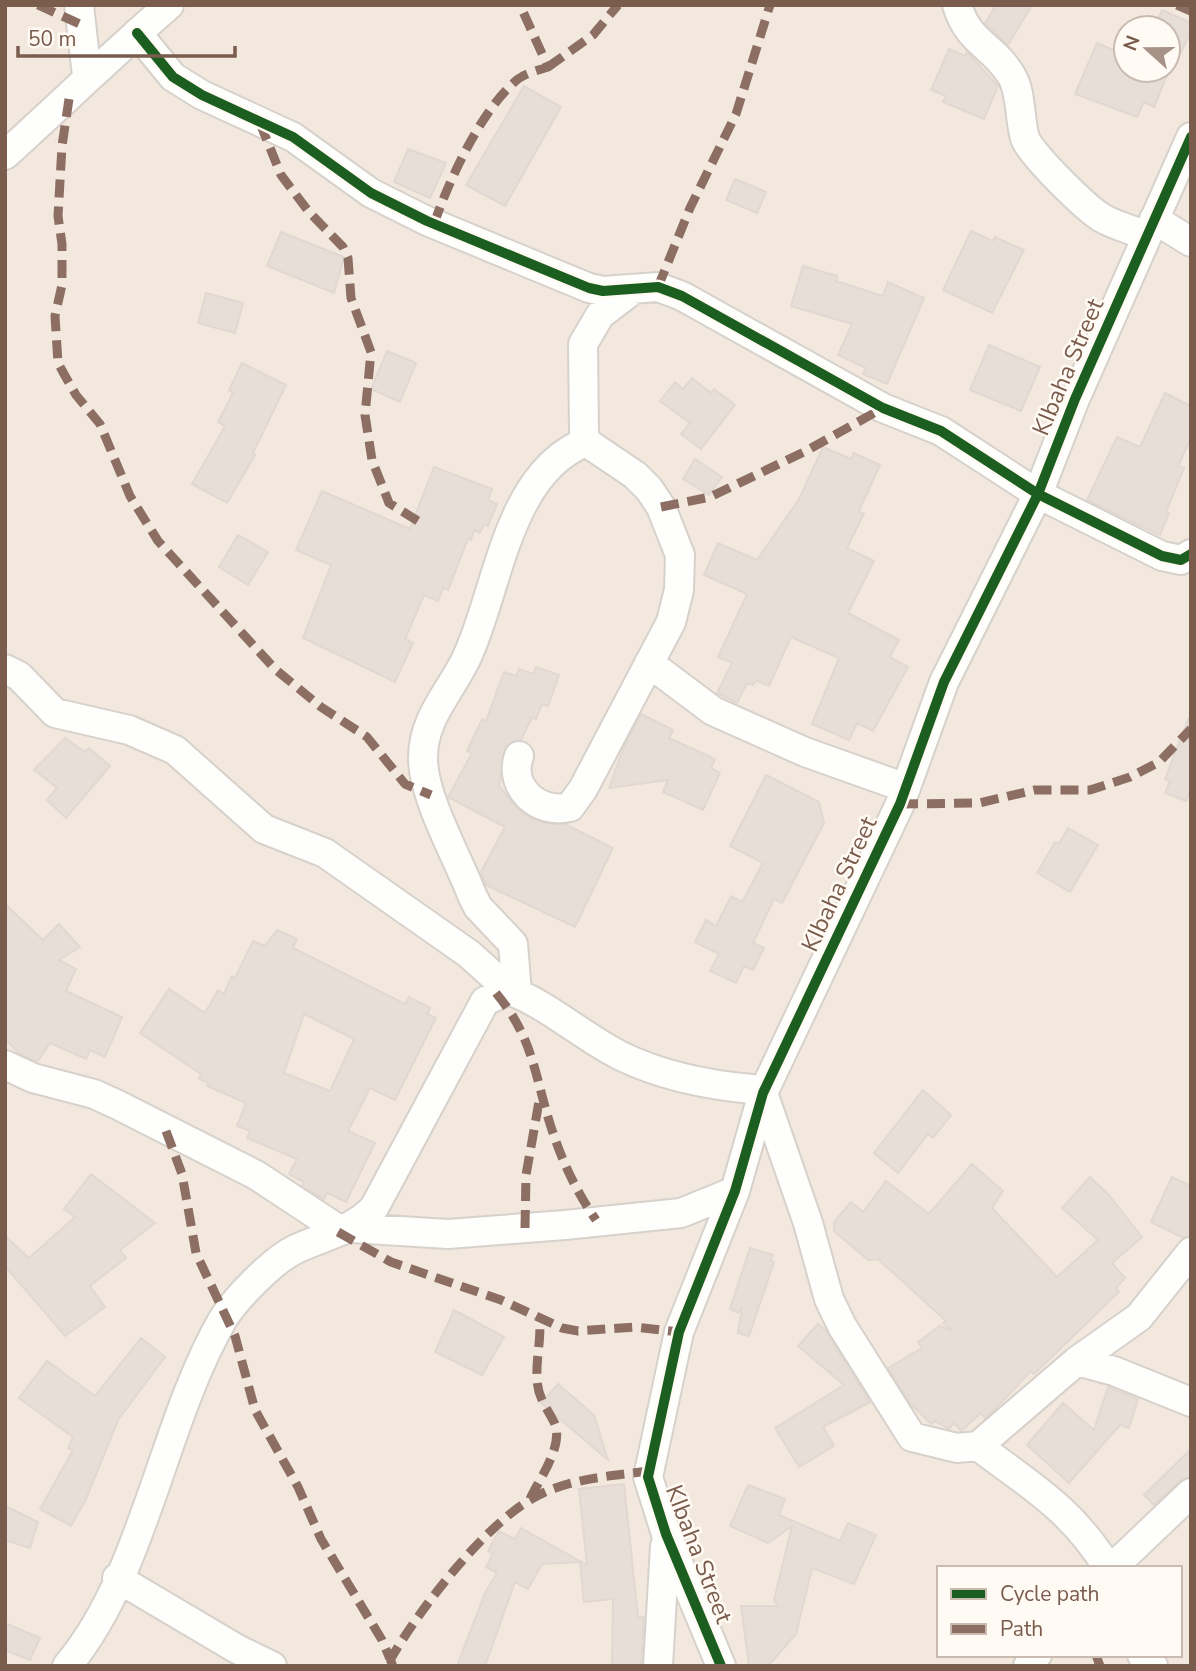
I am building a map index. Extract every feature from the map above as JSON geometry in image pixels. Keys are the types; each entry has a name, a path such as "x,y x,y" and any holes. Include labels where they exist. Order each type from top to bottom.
{"street":[{"path":"79,5 88,76"},
{"path":"5,155 69,99 88,76 169,5"},
{"path":"957,5 963,25 975,40 999,57 1014,80 1026,140 1034,156 1101,218 1151,227 1191,242"},
{"path":"136,33 173,77 202,95 280,129 349,180 407,212 589,288 603,291 658,288 682,296 883,408 941,431 1038,494 1162,556 1181,559 1191,554"},
{"name":"KIbaha Street","path":"721,1666 666,1534 648,1471 679,1332 735,1191 757,1091 906,788 944,682 1038,494 1191,138"},
{"path":"586,442 581,374 583,344 600,315 634,289"},
{"path":"519,756 516,775 528,797 551,808 570,807 583,789 664,639 674,614 680,555 661,507 635,475 586,442"},
{"path":"513,992 513,944 478,907 472,895 436,813 426,779 424,744 432,716 466,660 493,575 527,500 563,454 586,442"},
{"path":"649,663 713,711 805,752 906,788"},
{"path":"5,669 19,676 55,713 129,730 175,751 264,829 325,853 469,954 513,992 621,1056 649,1068 717,1086 757,1091 808,1223 829,1299 842,1326 912,1437 957,1448 978,1447 1077,1362 1139,1317 1191,1252"},
{"path":"67,1666 94,1631 171,1436 224,1317 255,1282 292,1251 346,1230 374,1208 477,1012 496,993 513,992"},
{"path":"5,1065 33,1078 94,1094 118,1105 256,1175 346,1230 448,1234 565,1225 681,1213 735,1191"},
{"path":"1077,1362 1114,1371 1191,1402"},
{"path":"978,1447 1067,1513 1109,1566"},
{"path":"1112,1566 1191,1493"},
{"path":"658,1666 665,1594 666,1534"},
{"path":"117,1578 237,1649 272,1666"}],"shaded area":[{"path":"5,5 1191,5 1191,1666 5,1666"}],"building":[{"path":"996,5 1032,5 1008,45 985,23"},
{"path":"1182,19 1191,23 1191,32 1182,50"},
{"path":"1097,43 1112,49 1112,84 1163,84 1154,107 1144,102 1137,117 1075,94"},
{"path":"949,49 965,56 967,52 998,86 984,119 943,102 946,96 931,90"},
{"path":"524,86 561,107 505,206 466,185"},
{"path":"408,149 446,163 430,198 394,182"},
{"path":"735,179 766,192 757,213 726,200"},
{"path":"971,231 993,241 995,237 1024,250 992,313 943,290"},
{"path":"281,232 344,257 334,293 267,266"},
{"path":"803,266 837,276 836,281 883,296 888,282 924,298 887,384 863,374 866,368 838,355 852,324 791,306"},
{"path":"206,293 243,303 235,333 198,323"},
{"path":"989,345 1040,367 1021,411 970,390"},
{"path":"387,351 416,363 400,402 371,389"},
{"path":"242,363 286,385 253,453 255,455 227,503 192,484 225,426 218,422 233,393 229,390"},
{"path":"692,378 711,393 714,389 735,405 701,449 681,434 690,423 660,401 675,382 683,389"},
{"path":"1165,393 1191,406 1191,438 1178,466 1184,468 1166,512 1169,513 1160,535 1087,500 1117,437 1140,447"},
{"path":"823,447 851,459 854,453 880,465 859,511 864,514 847,548 874,561 848,613 899,640 890,657 908,667 873,731 857,723 849,740 812,724 839,658 791,637 769,686 756,680 753,685 747,683 737,703 717,693 732,663 718,657 747,594 704,575 718,543 757,560 799,499"},
{"path":"695,459 722,477 709,495 683,479"},
{"path":"434,467 492,489 488,500 497,504 488,526 484,524 480,533 474,530 471,540 468,539 448,590 443,588 438,601 424,595 405,639 413,643 395,682 303,638 331,565 296,550 322,491 410,529"},
{"path":"238,535 268,552 248,585 219,567"},
{"path":"536,667 559,675 548,706 542,704 536,719 532,717 521,740 506,746 499,786 516,807 530,818 545,823 565,824 613,848 575,927 486,885 481,872 505,827 448,797 472,753 467,751 482,719 486,721 504,672 516,676 519,669 533,674"},
{"path":"641,714 673,730 669,738 715,759 711,768 720,773 703,810 663,792 668,780 609,788 623,749"},
{"path":"1189,717 1191,789 1186,801 1165,793 1170,781 1165,779"},
{"path":"65,738 85,752 89,748 110,766 66,818 47,800 57,788 34,770"},
{"path":"766,775 819,802 824,823 782,903 774,899 753,943 764,948 753,970 744,966 736,983 710,971 719,954 695,942 706,920 716,926 731,896 742,902 763,863 730,846"},
{"path":"1068,828 1098,845 1070,892 1037,873 1055,842 1059,844"},
{"path":"5,904 43,940 59,924 80,947 59,960 76,969 66,991 122,1017 105,1057 90,1050 86,1059 50,1043 37,1062 18,1053 5,1038"},
{"path":"277,930 297,939 293,948 405,1004 409,997 430,1008 427,1014 436,1018 395,1100 370,1088 348,1131 375,1143 346,1202 327,1193 324,1199 302,1186 304,1182 289,1174 297,1159 247,1138 250,1131 237,1126 246,1103 207,1086 208,1083 199,1079 201,1074 140,1033 169,989 205,1013 218,990 224,994 232,976 235,978 253,941 265,946","holes":["304,1014 354,1039 330,1091 284,1073"]},
{"path":"923,1090 951,1115 933,1138 928,1134 898,1173 874,1153"},
{"path":"972,1164 1003,1191 992,1208 1057,1277 1098,1240 1062,1208 1090,1177 1108,1194 1142,1237 1112,1263 1125,1278 1116,1288 1119,1292 1034,1374 1031,1371 985,1418 981,1413 961,1431 954,1423 949,1429 935,1421 931,1424 910,1403 888,1368 922,1348 918,1342 940,1326 953,1331 943,1323 946,1321 878,1259 868,1260 834,1231 834,1222 851,1202 863,1212 886,1181 929,1214"},
{"path":"91,1174 155,1223 120,1250 126,1258 90,1286 105,1307 65,1336 5,1266 5,1236 29,1258 75,1217 64,1209"},
{"path":"1172,1177 1191,1186 1191,1236 1183,1238 1151,1222"},
{"path":"750,1248 773,1255 770,1260 774,1262 749,1336 738,1333 742,1307 738,1313 730,1309"},
{"path":"454,1310 504,1337 482,1375 435,1352"},
{"path":"818,1324 826,1331 870,1402 823,1427 834,1446 799,1467 775,1428 844,1385 798,1346"},
{"path":"141,1338 165,1357 118,1420 86,1499 71,1526 40,1509 73,1450 68,1448 73,1437 19,1398 47,1361 95,1396"},
{"path":"558,1384 594,1415 608,1460 541,1403"},
{"path":"1108,1387 1138,1399 1129,1428 1120,1425 1069,1483 1027,1445 1063,1403 1094,1430"},
{"path":"1191,1449 1191,1477 1180,1481 1154,1505 1144,1495"},
{"path":"624,1484 638,1617 644,1617 641,1666 612,1666 613,1599 584,1602 580,1562 542,1564 528,1589 515,1582 485,1666 457,1666 485,1593 497,1573 486,1567 493,1554 488,1551 499,1531 515,1539 521,1528 587,1565 579,1489"},
{"path":"748,1485 785,1499 779,1515 840,1541 848,1523 876,1535 854,1584 812,1568 796,1634 768,1666 749,1666 741,1606 778,1606 774,1600 792,1526 768,1543 730,1526"},
{"path":"5,1506 38,1522 30,1548 5,1540"},
{"path":"5,1623 40,1638 30,1660 5,1650"}],"marked path":[{"path":"38,5 84,26"},
{"path":"434,224 458,166 492,108 518,79 548,67 520,5"},
{"path":"548,67 593,35 618,5"},
{"path":"658,287 690,208 736,114 770,5"},
{"path":"1177,5 1191,11"},
{"path":"69,99 62,146 58,216 62,244 62,285 55,316 58,363 76,395 100,424 130,496 158,541 275,669 321,707 367,737 405,784 431,795"},
{"path":"260,123 281,175 309,212 343,247 348,258 351,298 371,352 365,415 372,460 389,503 418,521"},
{"path":"661,507 710,497 806,451 883,408"},
{"path":"900,804 979,803 1035,790 1090,790 1130,777 1159,762 1191,729"},
{"path":"496,993 509,1010 526,1042 560,1152 576,1187 596,1220"},
{"path":"525,1228 526,1175 540,1096"},
{"path":"166,1131 182,1174 196,1253 235,1336 255,1410 298,1487 321,1539 382,1640 393,1666"},
{"path":"338,1232 391,1262 501,1300 562,1328 578,1331 635,1327 679,1332"},
{"path":"530,1499 550,1462 556,1441 554,1422 542,1401 537,1384 539,1317"},
{"path":"389,1662 417,1618 457,1567 478,1543 522,1505 543,1493 568,1484 648,1471"},
{"path":"1097,1657 1100,1666"}],"cycle path":[{"path":"137,33 173,77 202,95 293,137 371,193 427,221 589,288 603,291 658,287 682,296 883,408 941,431 1038,494 1162,556 1181,560 1191,554"},
{"path":"721,1666 666,1534 648,1477 679,1332 735,1191 763,1093 900,804 944,682 1038,494 1075,399 1191,137"}]}
